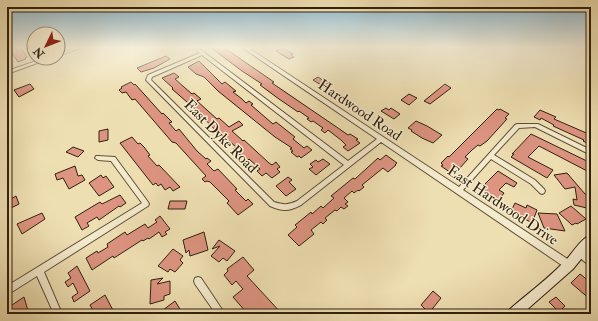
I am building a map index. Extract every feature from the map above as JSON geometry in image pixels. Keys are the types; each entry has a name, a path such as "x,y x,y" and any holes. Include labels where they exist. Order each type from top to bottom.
{"street":[{"name":"East Dyke Road","path":"182,62 150,76 148,80 272,204 283,209 292,207 347,164"},
{"path":"215,62 347,164 381,139"},
{"name":"Hardwood Road","path":"268,62 423,167"},
{"path":"7,73 26,65"},
{"path":"459,190 517,126 536,125 591,153"},
{"path":"491,156 533,182 542,191"},
{"path":"7,291 146,204 113,159 98,158"},
{"name":"East Hardwood Drive","path":"423,167 568,265"},
{"path":"513,314 568,265 591,240"},
{"path":"579,252 591,262"},
{"path":"39,271 58,314"},
{"path":"198,281 221,314"}],"building":[{"path":"152,62 165,62 154,68 141,72 137,68"},
{"path":"200,62 222,84 225,82 236,91 233,92 246,103 249,101 253,104 251,105 273,124 276,122 295,137 293,139 304,148 307,146 312,150 301,158 299,156 297,157 291,152 293,151 290,149 292,148 275,137 218,91 204,77 196,74 188,67"},
{"path":"230,62 245,62 274,82 272,83 348,135 350,134 358,139 356,140 360,143 348,151 343,147 346,145 328,130 325,133 321,130 323,128 313,121 311,122 307,119 309,118 279,99 260,85 262,84"},
{"path":"174,73 179,77 175,79 192,94 194,93 201,99 197,101 217,119 219,118 229,127 239,121 243,125 232,131 269,163 272,165 276,162 280,167 277,169 280,172 272,178 266,173 262,176 257,171 260,169 249,159 247,161 233,149 236,147 227,139 225,140 162,78"},
{"path":"318,77 330,85 326,88 313,80"},
{"path":"131,82 134,85 135,84 162,114 163,113 172,122 169,123 176,131 179,129 197,151 206,159 207,158 211,161 207,164 214,171 218,169 246,201 248,199 253,204 238,215 227,203 229,201 210,182 205,182 202,179 206,176 176,143 172,142 135,99 132,100 126,92 122,93 119,90 122,88 121,87"},
{"path":"30,84 34,89 19,97 14,90"},
{"path":"445,84 451,88 430,104 424,101"},
{"path":"409,94 417,98 409,105 401,100"},
{"path":"386,108 389,110 391,108 400,114 394,119 381,111"},
{"path":"497,109 509,114 505,118 507,119 487,141 480,146 478,145 465,157 468,159 459,169 456,167 451,173 441,166 443,165 441,163 448,156 449,157"},
{"path":"540,110 556,117 554,119 591,135 591,145 583,141 584,140 553,126 554,125 541,118 540,120 534,117"},
{"path":"416,121 442,135 433,143 422,138 408,128"},
{"path":"108,129 108,140 99,142 99,131"},
{"path":"531,134 591,163 591,173 539,146 528,157 553,170 547,178 511,157 514,154 512,154"},
{"path":"132,137 138,144 140,143 144,147 150,155 148,156 157,166 159,165 180,187 173,191 170,187 165,190 161,184 158,186 156,183 153,185 120,143"},
{"path":"73,147 84,151 78,157 66,152"},
{"path":"386,155 397,163 396,165 388,172 383,168 362,185 364,187 359,191 358,190 354,193 352,191 344,198 348,202 345,204 348,206 344,209 341,207 337,211 335,210 325,218 327,220 323,224 321,222 311,230 314,234 299,246 288,235 297,227 295,225 311,212 312,214 321,206 323,208 334,198 331,196 353,178 355,179 378,158 380,160"},
{"path":"323,159 330,164 316,175 309,169 313,167 310,164 316,160 318,162"},
{"path":"75,166 78,176 82,175 85,180 69,189 63,178 57,180 55,174"},
{"path":"498,171 517,183 514,187 506,183 499,190 504,193 497,202 494,200 493,202 481,195 486,188 483,186"},
{"path":"567,173 585,194 591,198 591,209 574,205 573,199 577,200 575,187 565,189 554,175"},
{"path":"101,175 103,178 106,176 114,187 99,196 89,183"},
{"path":"288,177 292,180 289,182 296,189 286,196 276,186"},
{"path":"120,195 126,203 99,220 97,217 87,223 89,226 82,230 75,217 100,202 102,204"},
{"path":"16,196 19,204 7,210 7,201"},
{"path":"170,201 187,201 185,209 168,209"},
{"path":"515,203 526,208 527,205 537,210 532,223 511,211"},
{"path":"571,206 586,219 572,225 559,213"},
{"path":"42,213 45,219 22,234 17,224"},
{"path":"538,213 557,214 565,231 544,228"},
{"path":"160,216 170,229 165,232 167,234 162,237 159,232 149,239 142,240 114,258 113,256 92,270 86,258 97,251 98,253 108,247 107,244 125,232 127,235 145,224 148,228 157,222 155,220"},
{"path":"204,232 208,250 190,256 189,250 186,253 183,240"},
{"path":"219,240 235,251 227,261 223,258 219,262 211,256 220,246 212,249"},
{"path":"173,249 183,256 180,260 183,263 175,272 170,269 168,272 158,266"},
{"path":"243,257 254,270 247,276 282,314 259,314 255,309 251,313 248,310 246,312 233,297 243,289 236,281 232,285 224,275 228,271 227,269"},
{"path":"77,266 90,291 74,302 72,297 78,293 73,283 68,287 65,282 71,278 68,273"},
{"path":"580,274 589,281 586,284 591,288 591,300 571,283"},
{"path":"163,278 157,284 170,281 170,294 164,296 164,300 150,304 151,280"},
{"path":"433,291 441,298 429,313 421,305"},
{"path":"105,295 115,314 95,314 90,305"},
{"path":"24,297 29,314 11,314 9,307"},
{"path":"556,297 565,306 559,312 549,302"},
{"path":"175,301 183,314 158,314 167,307"}]}
